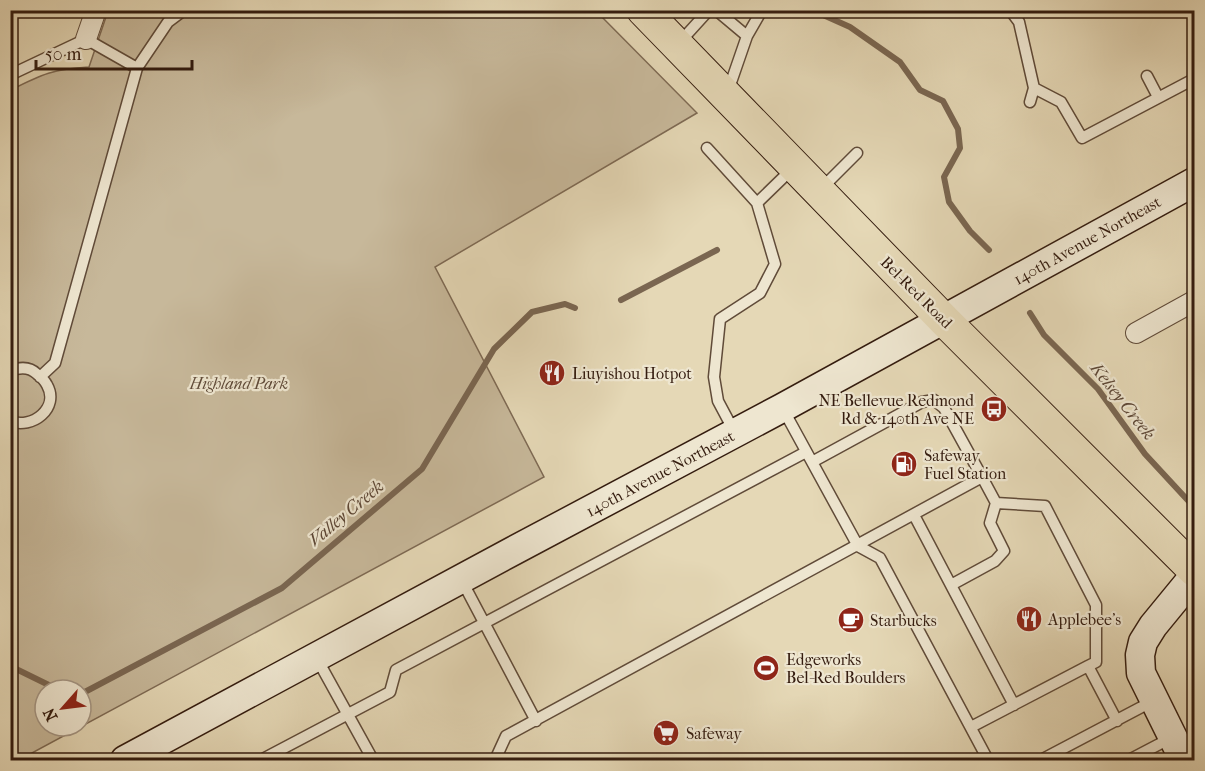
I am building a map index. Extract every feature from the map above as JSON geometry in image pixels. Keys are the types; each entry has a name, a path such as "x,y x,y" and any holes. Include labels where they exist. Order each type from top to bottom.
{"main road":[{"name":"Bel-Red Road","path":"643,10 944,320 1194,570"},
{"name":"140th Avenue Northeast","path":"125,760 782,408 1194,182"},
{"path":"1178,749 1141,674 1140,656 1143,642 1194,576"}],"street":[{"path":"86,39 96,10"},
{"path":"1136,333 1194,301"}],"lane":[{"path":"40,377 55,363 137,68 168,22 184,10"},
{"path":"676,45 709,10"},
{"path":"716,10 747,36"},
{"path":"726,96 747,36 762,10"},
{"path":"1010,10 1018,22 1034,88 1030,102"},
{"path":"10,75 86,39 137,68"},
{"path":"1147,76 1158,97"},
{"path":"1034,88 1061,102 1082,138 1194,79"},
{"path":"707,148 757,202 775,264 760,293 720,319 714,377 718,401 735,433"},
{"path":"819,192 857,153"},
{"path":"757,202 794,167"},
{"path":"10,371 25,368 34,371 47,383 50,392 50,401 40,418 23,424 10,421"},
{"path":"812,462 922,402 934,400 944,408 996,503 990,523 1005,551 995,561 951,585"},
{"path":"782,408 858,546 880,558 988,760"},
{"path":"261,760 390,692 396,670 806,452"},
{"path":"495,760 506,736 982,477"},
{"path":"971,727 1096,662 1095,605 1045,506 996,503"},
{"path":"914,514 1014,705"},
{"path":"461,579 536,721"},
{"path":"316,657 373,760"},
{"path":"1089,666 1117,720"},
{"path":"1041,760 1153,701"},
{"path":"1129,760 1178,749"}],"green space":[{"name":"Highland Park","path":"108,11 596,11 697,113 435,267 544,477 93,720 93,678 33,678 33,738 60,738 19,760 10,760 10,308 14,297 11,290 11,90 48,73 89,67"}],"waterway":[{"name":"Kelsey Creek","path":"812,10 850,27 900,62 920,90 943,101 958,129 960,148 944,177 949,202 970,231 989,250"},
{"name":"Valley Creek","path":"621,300 717,250"},
{"name":"Valley Creek","path":"93,688 282,588 422,469 494,349 532,312 565,304 575,308"},
{"name":"Kelsey Creek","path":"1030,313 1044,335 1098,389 1145,454 1194,507"},
{"name":"Valley Creek","path":"10,666 34,678"}],"place":[{"name":"Liuyishou Hotpot","path":"552,373"},
{"name":"NE Bellevue Redmond Rd & 140th Ave NE","path":"994,409"},
{"name":"Safeway Fuel Station","path":"904,464"},
{"name":"Applebee's","path":"1029,619"},
{"name":"Starbucks","path":"851,620"},
{"name":"Edgeworks Bel-Red Boulders","path":"766,668"},
{"name":"Safeway","path":"666,733"}]}
